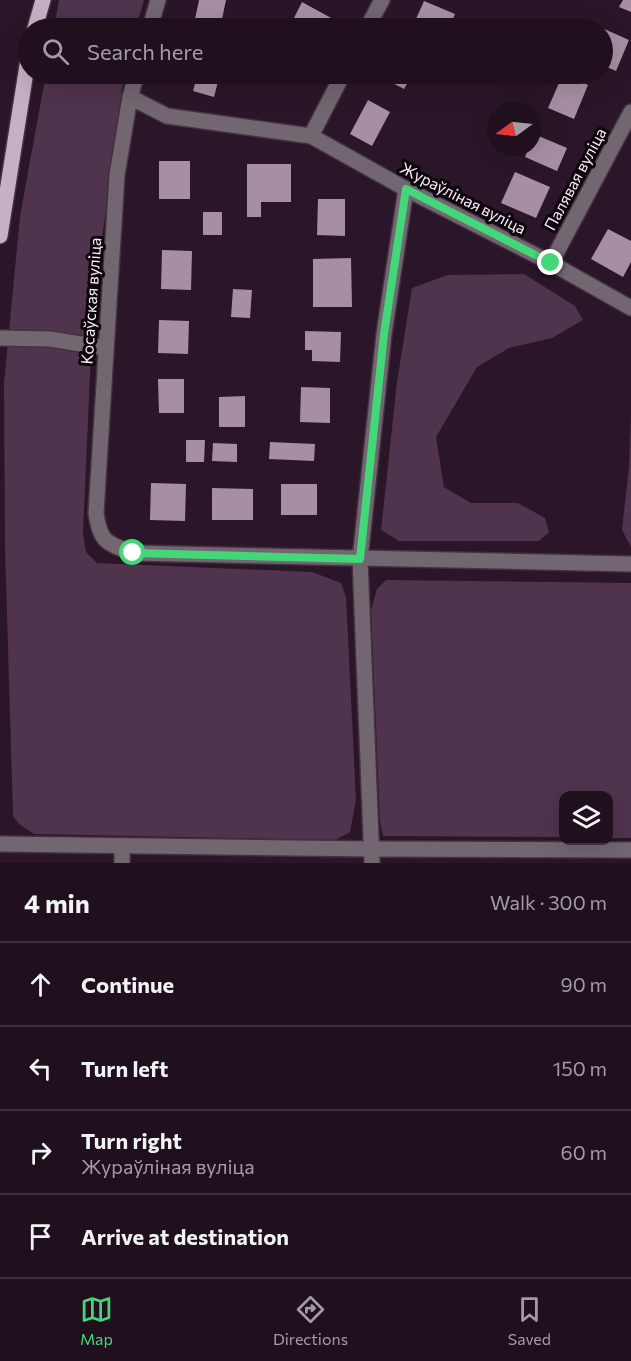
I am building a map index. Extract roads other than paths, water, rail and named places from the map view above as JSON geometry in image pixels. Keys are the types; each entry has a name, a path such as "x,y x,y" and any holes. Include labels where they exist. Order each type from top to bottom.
{"main road":[{"path":"38,18 43,0"},
{"path":"0,236 2,205 24,84"}],"street":[{"path":"153,18 158,0"},
{"path":"372,18 382,0"},
{"name":"Косаўская вуліца","path":"134,84 117,175 96,513 99,532 111,545 133,553 360,559"},
{"path":"130,97 167,116 311,136 339,84"},
{"name":"Палявая вуліца","path":"551,263 631,112"},
{"name":"Жураўліная вуліца","path":"311,136 631,308"},
{"path":"372,856 360,559 384,334 406,189"},
{"path":"0,338 50,339 106,348"},
{"path":"360,559 631,564"},
{"path":"0,844 122,846 372,856 625,854"},
{"path":"122,846 122,863"}]}
